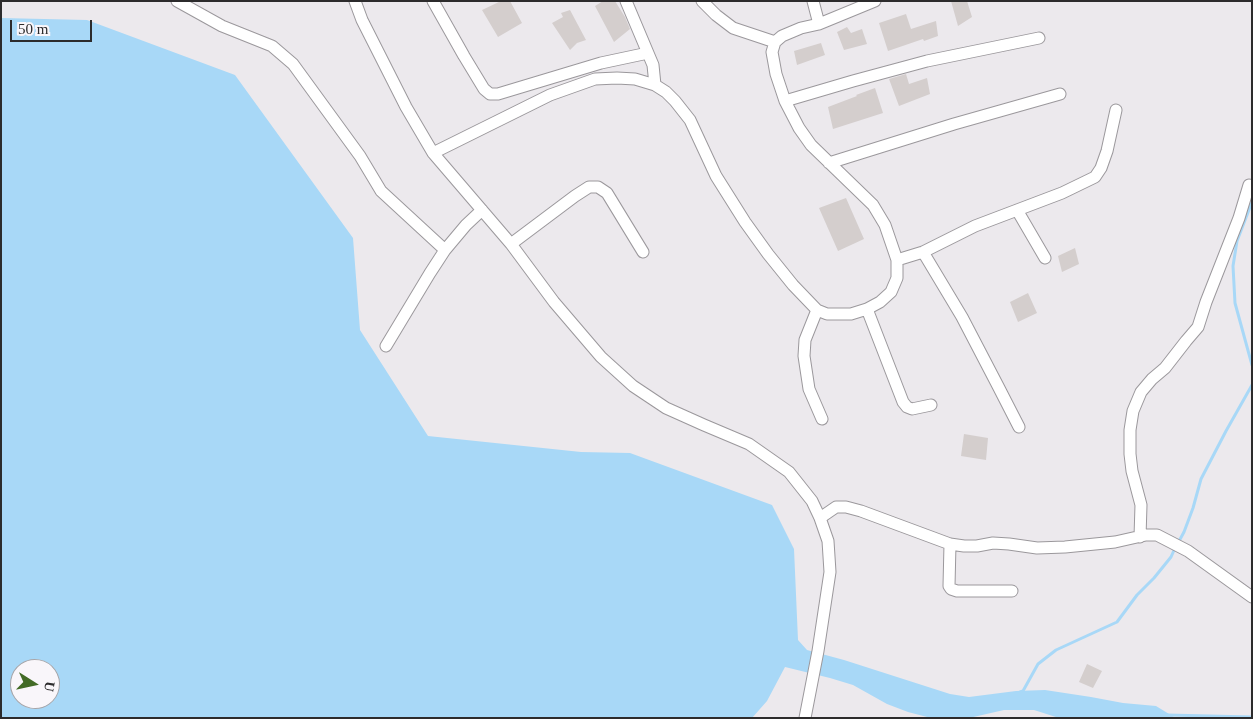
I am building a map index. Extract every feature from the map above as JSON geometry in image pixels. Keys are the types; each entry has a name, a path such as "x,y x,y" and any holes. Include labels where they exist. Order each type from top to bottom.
{"street":[{"path":"177,1 222,26 272,46 293,64 360,156 381,191 446,250"},
{"path":"355,1 362,20 406,107 433,153 511,244 554,302 601,357 633,386 666,408 749,444 789,472 812,501 828,541 830,572 818,651 805,718"},
{"path":"433,1 484,89 490,94 498,94 601,63 648,53"},
{"path":"626,1 653,65 655,85"},
{"path":"702,1 733,28 775,42"},
{"path":"813,1 819,24"},
{"path":"433,153 550,96 595,79 635,79 655,85 666,92 690,120 716,176 768,254 793,285 817,310 827,314 851,314 867,309 880,302 891,292 896,278 897,260 885,225 873,206 811,145 799,128 785,101 776,74 772,52 775,42 782,36 801,28 819,24 875,1"},
{"path":"785,101 927,61 1039,38"},
{"path":"829,163 954,124 1060,94"},
{"path":"897,260 923,252 975,226 1062,193 1095,177 1101,168 1107,151 1116,110"},
{"path":"1140,537 1140,505 1130,454 1130,430 1133,411 1141,392 1165,368 1198,327 1239,218 1249,185"},
{"path":"511,244 575,196 589,187 598,187 607,193 643,252"},
{"path":"386,346 446,250 466,225 482,210"},
{"path":"1017,210 1045,258"},
{"path":"923,252 962,317 1000,388 1018,427"},
{"path":"867,309 903,402 907,407 912,408 931,404"},
{"path":"817,310 805,340 804,356 809,389 822,419"},
{"path":"820,518 836,508 846,507 861,510 950,544 964,546 993,543 1037,548 1065,547 1115,542 1146,535 1157,535 1188,551 1252,597"},
{"path":"950,544 949,586 951,589 957,591 1012,591"}],"water":[{"path":"1,18 87,20 235,75 353,238 360,330 428,436 581,452 630,453 772,505 794,549 798,640 807,650 950,694 969,697 1016,691 1045,690 1123,703 1156,706 1174,717 1059,718 1034,710 1004,710 969,718 931,718 887,704 853,685 785,667 767,701 752,718 1,718"}],"building":[{"path":"501,1 510,1 522,23 498,37 482,10"},
{"path":"603,1 615,1 630,29 614,42 595,6"},
{"path":"951,1 967,1 972,17 958,26"},
{"path":"570,10 586,40 577,43 570,50 552,23 563,17 561,13"},
{"path":"906,14 911,29 936,21 938,36 888,51 879,23"},
{"path":"847,27 851,33 862,29 867,44 844,50 837,32"},
{"path":"821,43 825,55 797,65 794,51"},
{"path":"906,74 909,84 927,78 930,94 899,106 889,79"},
{"path":"875,88 883,113 833,129 828,107"},
{"path":"846,198 864,239 838,251 819,208"},
{"path":"1075,248 1079,264 1062,272 1058,256"},
{"path":"1028,293 1037,313 1018,322 1010,302"},
{"path":"964,434 988,438 986,460 961,456"},
{"path":"1087,664 1102,671 1093,688 1079,682"}],"waterway":[{"path":"1252,202 1237,241 1233,266 1235,303 1252,365"},
{"path":"1178,543 1193,508 1201,479 1252,385"},
{"path":"1020,692 1023,691 1038,664 1056,650 1117,622 1137,595 1171,557 1175,548"},
{"path":"1167,715 1252,717"}]}
